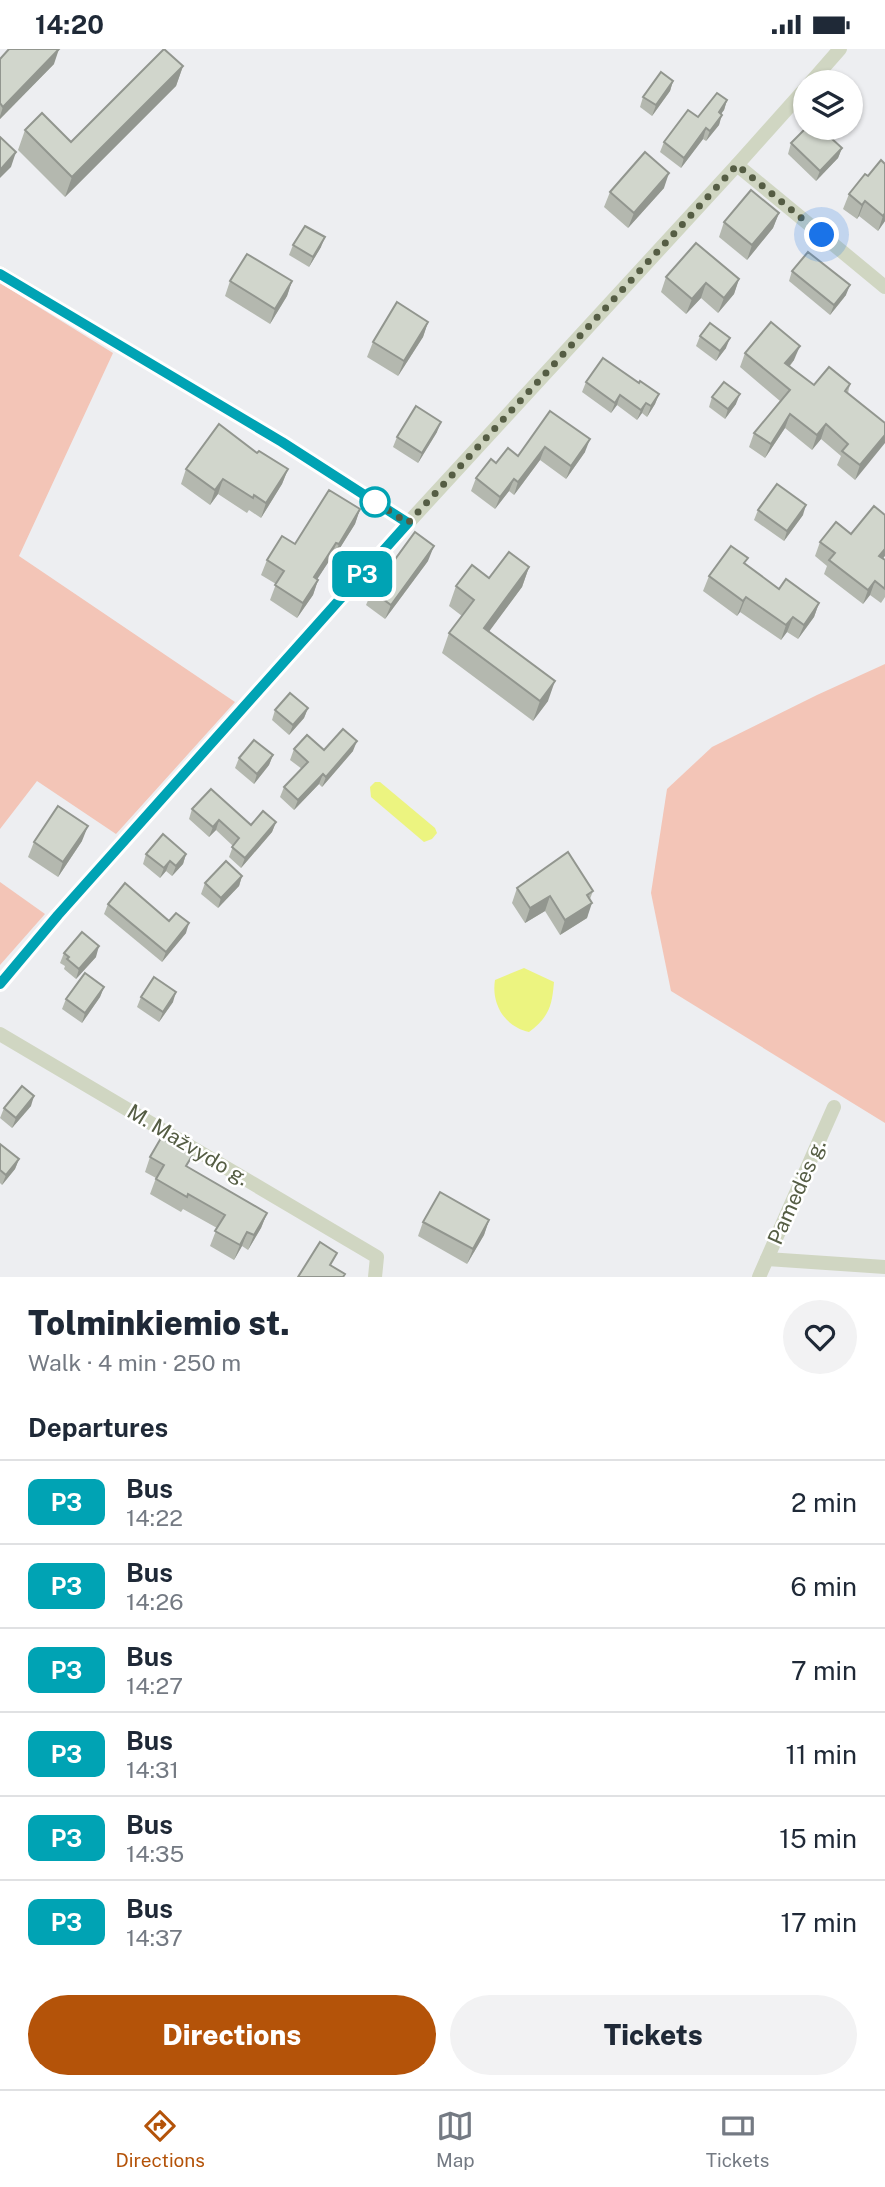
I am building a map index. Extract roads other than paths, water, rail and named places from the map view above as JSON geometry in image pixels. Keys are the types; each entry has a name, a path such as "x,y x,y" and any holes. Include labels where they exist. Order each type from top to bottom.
{"street":[{"path":"822,70 840,49"},
{"path":"0,984 67,904 408,523 793,102"},
{"path":"737,165 885,287"},
{"path":"0,274 282,442 408,523"},
{"name":"M. Mažvydo g.","path":"0,1034 377,1257 375,1277"},
{"name":"Pamedės g.","path":"759,1277 834,1107"},
{"path":"767,1259 885,1267"}]}
